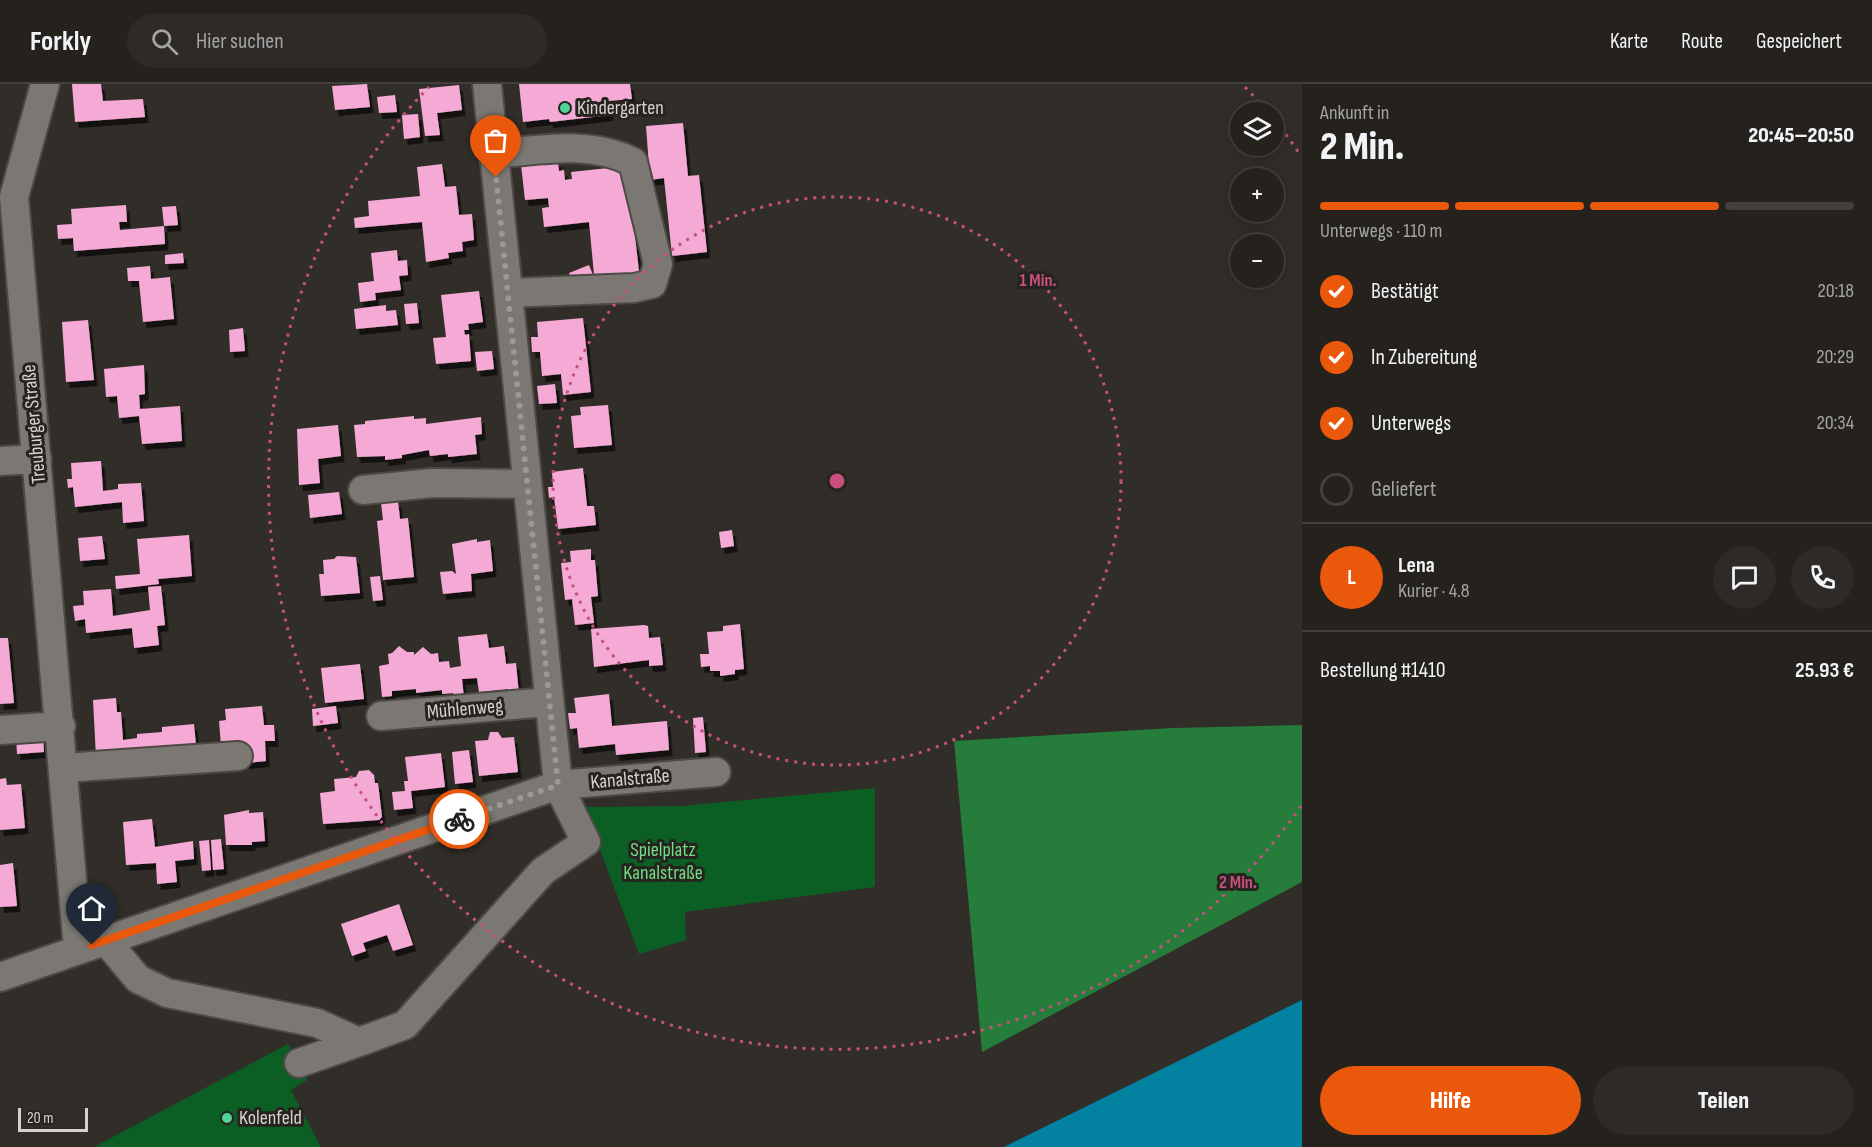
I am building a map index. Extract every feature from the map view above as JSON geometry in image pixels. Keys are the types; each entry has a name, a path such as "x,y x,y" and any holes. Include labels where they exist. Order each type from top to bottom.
{"street":[{"name":"Treuburger Straße","path":"45,84 8,219 37,459 78,950"},
{"path":"298,1063 405,1025 543,871 586,842 558,785 487,84"},
{"path":"494,154 570,147 615,153 633,162 658,264 652,284 634,288 509,293"},
{"path":"0,461 37,459"},
{"path":"363,490 432,483 527,484"},
{"name":"Mühlenweg","path":"381,716 548,702"},
{"path":"0,730 61,726"},
{"path":"64,768 238,756"},
{"name":"Kanalstraße","path":"0,977 558,785 716,772"},
{"path":"106,941 138,979 167,993 317,1023 359,1042"}],"green space":[{"path":"1302,725 1302,882 982,1052 954,741 1173,728"},
{"name":"Spielplatz Kanalstraße","path":"875,788 875,887 685,912 686,940 639,954 584,807 682,806"},
{"name":"Kolenfeld","path":"288,1044 307,1080 291,1090 321,1147 94,1147"}],"water":[{"path":"1302,1000 1302,1147 1004,1147"}],"building":[{"path":"72,84 101,84 103,101 143,99 145,117 75,122"},
{"path":"367,84 370,107 335,110 332,86"},
{"name":"Kindergarten","path":"519,84 630,84 632,99 608,101 610,115 550,122 549,119 523,122"},
{"path":"459,85 462,110 437,113 440,135 425,136 419,89"},
{"path":"395,95 397,112 379,113 377,97"},
{"path":"418,114 420,137 404,139 402,115"},
{"path":"683,123 688,176 699,175 707,252 672,256 664,178 650,180 646,126"},
{"path":"558,161 559,171 564,170 565,180 572,179 571,172 627,166 640,280 595,285 589,222 544,227 542,208 549,207 548,198 525,200 521,165"},
{"path":"442,164 445,187 456,186 459,215 472,214 474,240 462,242 463,251 448,253 449,258 426,262 422,222 355,228 354,218 369,216 368,201 420,196 417,167"},
{"path":"126,205 127,222 119,222 120,230 164,226 165,244 74,251 73,238 58,239 57,225 72,224 71,209"},
{"path":"176,206 178,225 164,226 162,207"},
{"path":"397,250 398,261 407,260 408,275 399,276 401,290 375,293 376,300 360,302 358,283 374,281 371,253"},
{"path":"183,253 184,263 165,264 165,255"},
{"path":"589,265 593,275 573,283 569,273"},
{"path":"150,266 151,279 170,277 174,319 143,322 139,281 128,281 127,268"},
{"path":"479,291 483,322 468,324 469,330 464,330 465,335 469,334 471,361 436,364 433,338 446,337 441,295"},
{"path":"417,303 419,323 406,324 404,304"},
{"path":"386,305 386,311 396,310 398,325 356,329 354,309"},
{"path":"583,318 591,392 563,395 561,374 542,376 540,352 532,352 531,337 538,337 537,322"},
{"path":"88,320 94,380 66,382 62,322"},
{"path":"243,328 245,351 230,352 229,330"},
{"path":"492,351 494,369 477,371 475,352"},
{"path":"144,365 145,394 139,395 140,409 180,406 182,441 142,444 139,416 119,418 117,396 106,397 104,369"},
{"path":"555,384 557,403 539,404 537,386"},
{"path":"608,405 612,445 574,448 571,416 581,415 580,407"},
{"path":"414,416 414,419 426,418 426,424 481,417 482,434 475,435 477,454 430,456 429,450 402,455 402,458 385,460 385,456 357,457 354,425 365,424 365,421"},
{"path":"338,425 341,456 318,459 320,483 299,485 297,429"},
{"path":"101,461 103,491 118,489 118,484 141,483 144,521 123,523 122,502 75,507 73,487 68,488 67,479 72,479 71,463"},
{"path":"583,468 587,506 594,506 596,525 558,529 554,497 549,498 548,487 553,487 552,472"},
{"path":"339,492 342,514 310,518 308,495"},
{"path":"398,501 400,519 408,518 414,577 383,580 377,521 383,520 381,503"},
{"path":"732,530 734,546 721,548 719,532"},
{"path":"189,535 192,576 158,579 159,584 116,589 115,576 140,574 137,539"},
{"path":"102,536 105,559 80,561 78,538"},
{"path":"477,539 477,542 490,540 493,571 471,574 472,591 443,594 440,572 452,571 456,574 452,544"},
{"path":"591,549 591,560 595,560 598,596 591,597 594,623 575,625 572,599 565,600 561,563 571,562 570,551"},
{"path":"337,556 356,557 360,593 321,596 319,574 324,574 323,560 334,559"},
{"path":"380,576 383,600 373,601 370,577"},
{"path":"161,586 165,625 157,626 159,645 134,648 132,628 86,633 85,619 75,621 73,606 84,605 83,591 111,589 113,616 150,610 148,587"},
{"path":"740,624 744,669 735,670 735,674 720,676 720,671 710,671 710,666 701,667 700,654 709,654 707,632 723,631 723,626"},
{"path":"648,626 649,638 660,637 663,665 649,666 649,660 594,667 591,629"},
{"path":"487,634 489,648 504,646 506,664 516,663 519,695 509,696 508,689 479,692 477,678 462,679 464,698 453,699 453,693 442,694 442,690 416,693 416,689 392,691 392,696 382,697 379,666 389,664 388,654 399,646 407,652 414,652 414,655 423,647 431,654 438,653 439,662 449,661 450,668 461,666 458,637"},
{"path":"0,638 8,638 14,703 0,704"},
{"path":"360,664 364,699 325,703 321,668"},
{"path":"609,694 612,726 667,721 669,750 616,755 615,744 579,748 577,728 570,729 568,713 576,713 574,698"},
{"path":"116,698 117,712 121,712 123,740 137,738 137,734 162,732 162,727 194,724 196,745 96,757 93,700"},
{"path":"262,706 264,725 274,725 275,741 265,741 266,761 247,763 221,746 219,721 226,720 225,709"},
{"path":"336,706 338,723 313,726 312,709"},
{"path":"703,717 706,752 695,753 693,718"},
{"path":"490,732 498,732 502,738 514,737 518,772 479,776 475,741 488,740"},
{"path":"43,735 44,752 17,754 16,737"},
{"path":"469,750 473,782 455,784 452,752"},
{"path":"441,753 445,787 411,791 413,808 394,810 392,792 405,791 404,781 408,781 405,757"},
{"path":"369,770 374,775 375,783 378,783 382,817 379,820 323,824 320,793 335,791 334,779 356,777 359,771"},
{"path":"6,778 7,785 21,784 25,828 0,830 0,779"},
{"path":"249,810 249,813 263,812 265,841 252,842 252,845 226,845 224,815"},
{"path":"152,819 155,847 193,841 194,859 175,861 177,882 157,884 156,863 126,865 123,822"},
{"path":"221,839 224,869 213,870 211,840"},
{"path":"209,840 211,870 202,871 199,841"},
{"path":"13,863 17,906 0,907 0,865"},
{"path":"399,904 413,945 393,951 387,935 363,943 366,951 352,956 341,924"}],"way so far":[{"path":"459,819 558,785 496,177"}],"place":[{"name":"Kindergarten","path":"565,108"},
{"name":"Kolenfeld","path":"227,1118"}],"route":[{"path":"92,945 459,819"}]}
